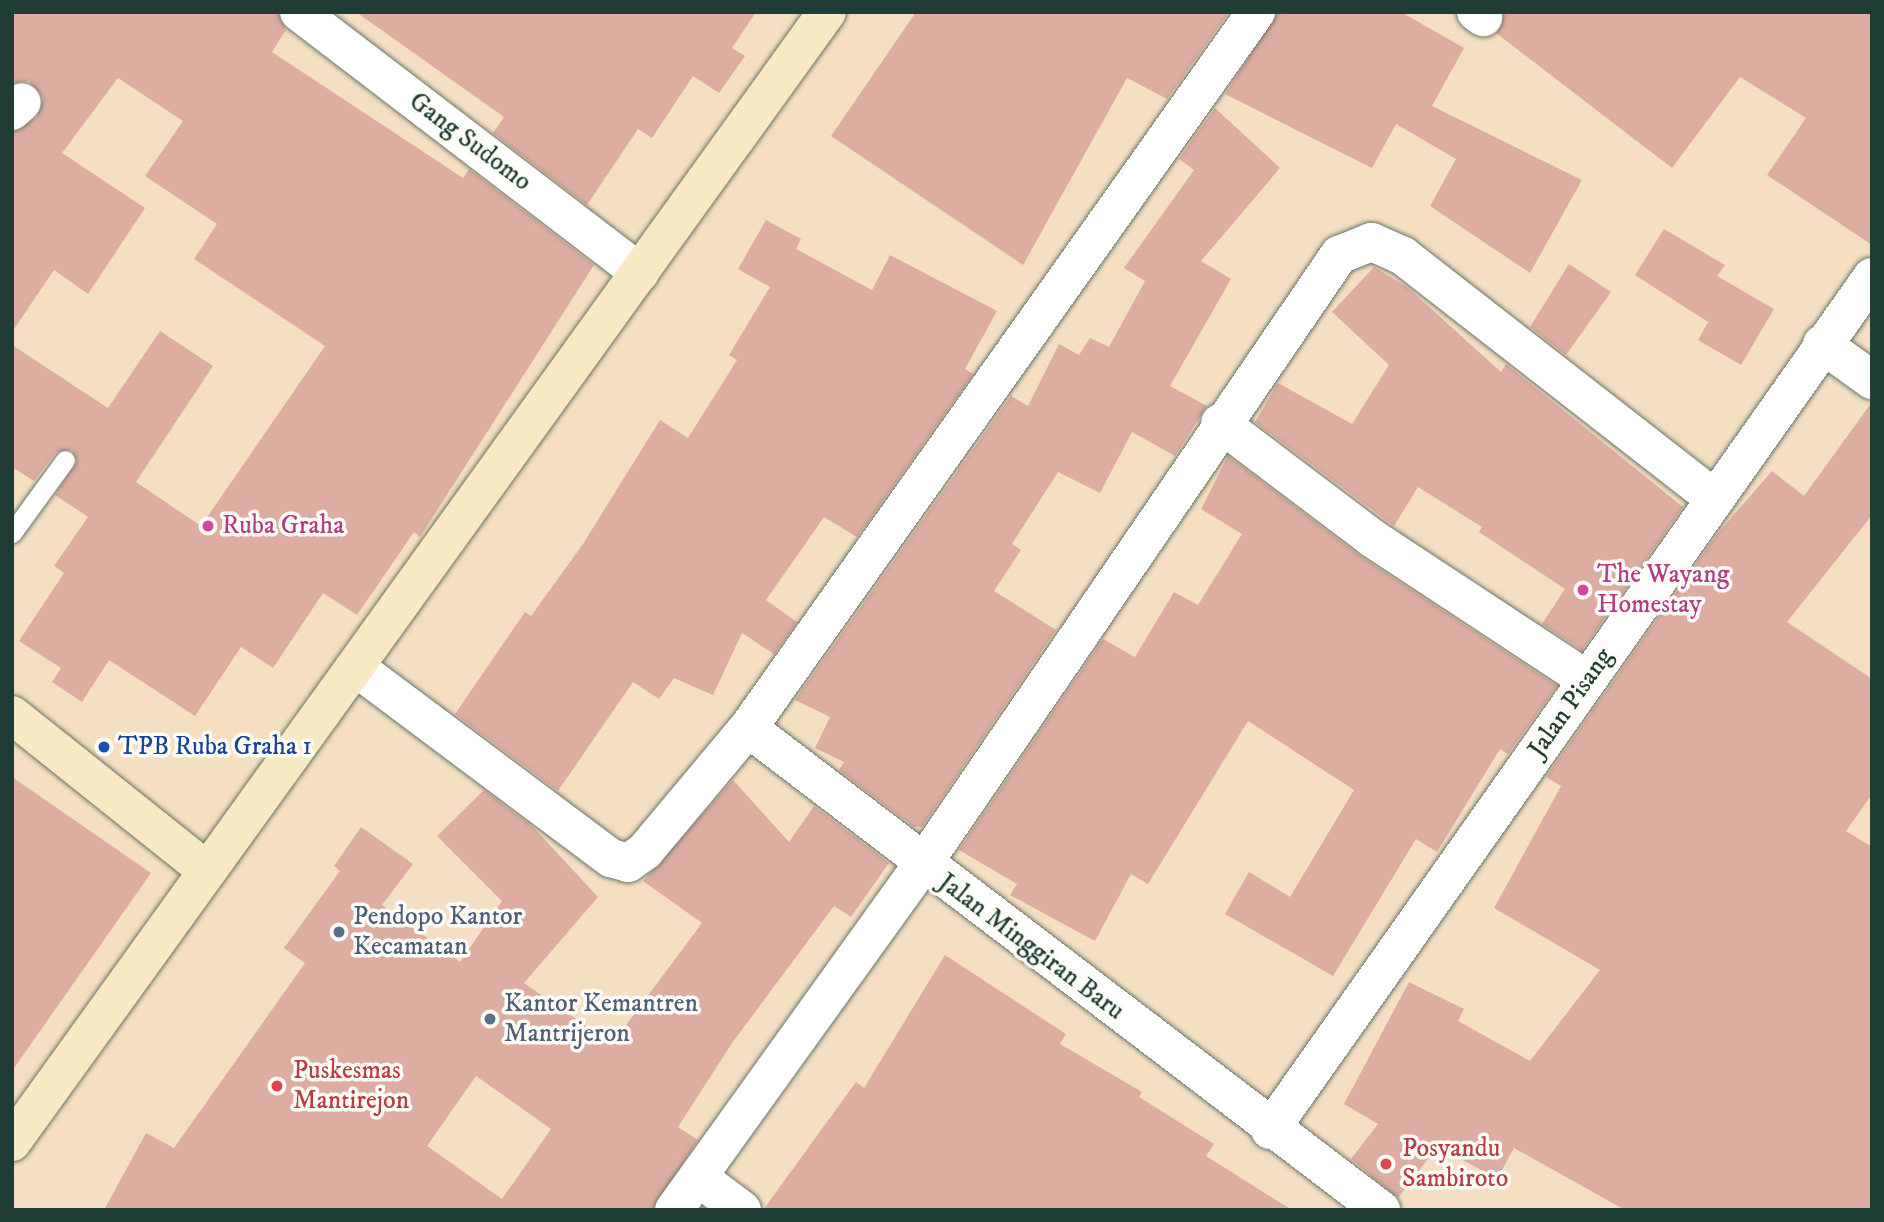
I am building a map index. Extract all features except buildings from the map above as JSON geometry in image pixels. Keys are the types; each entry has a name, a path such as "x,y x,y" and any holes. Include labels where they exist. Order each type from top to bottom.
{"main road":[{"path":"12,1142 205,869 358,669 827,12"},
{"path":"12,715 205,869"}],"street":[{"name":"Gang Sudomo","path":"299,12 640,273"},
{"path":"358,669 611,858 628,863 748,728 1256,12"},
{"path":"748,728 923,864 1220,424 1339,255 1372,242 1404,256 1714,498"},
{"name":"Jalan Pisang","path":"1270,1130 1822,344 1872,277"},
{"path":"1822,344 1872,380"},
{"path":"1220,424 1372,538 1587,680"},
{"name":"Jalan Minggiran Baru","path":"674,1210 923,864 1270,1130 1381,1210"},
{"path":"698,1177 741,1210"}],"lane":[{"path":"12,533 65,460"}],"place":[{"name":"Ruba Graha","path":"208,526"},
{"name":"The Wayang Homestay","path":"1583,590"},
{"name":"TPB Ruba Graha 1","path":"104,747"},
{"name":"Pendopo Kantor Kecamatan","path":"339,932"},
{"name":"Kantor Kemantren Mantrijeron","path":"490,1019"},
{"name":"Puskesmas Mantirejon","path":"277,1086"},
{"name":"Posyandu Sambiroto","path":"1386,1164"}]}
